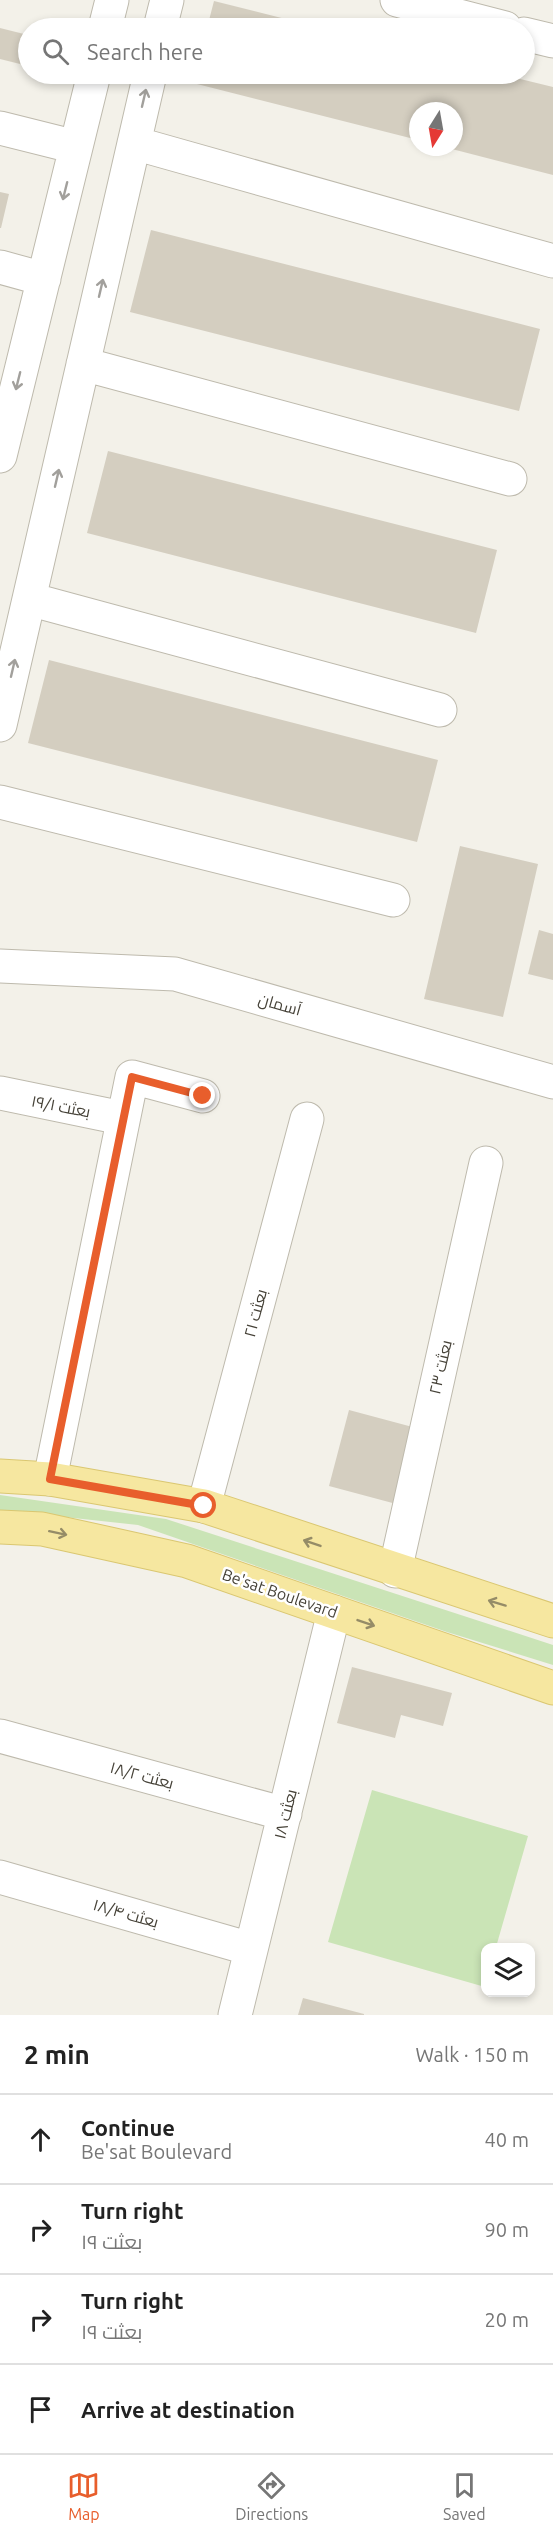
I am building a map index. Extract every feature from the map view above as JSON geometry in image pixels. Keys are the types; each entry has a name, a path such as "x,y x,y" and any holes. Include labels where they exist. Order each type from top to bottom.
{"main road":[{"path":"0,1476 50,1479 204,1506 394,1571 553,1621"},
{"name":"Be'sat Boulevard","path":"0,1527 42,1529 187,1561 553,1688"}],"street":[{"path":"108,18 112,0"},
{"path":"162,18 167,0"},
{"path":"397,0 466,18"},
{"path":"535,36 553,41"},
{"path":"1,445 92,84"},
{"path":"0,725 148,84"},
{"path":"0,128 76,147"},
{"path":"134,143 553,261"},
{"path":"0,267 44,279"},
{"path":"83,364 510,479"},
{"path":"29,599 440,710"},
{"path":"0,802 393,900"},
{"name":"آسمان","path":"0,966 175,974 553,1082"},
{"path":"50,1479 132,1077 203,1096"},
{"name":"۱۹/۱ بعثت","path":"0,1093 122,1118"},
{"name":"۲۱ بعثت","path":"204,1506 307,1119"},
{"name":"۲۳ بعثت","path":"394,1571 486,1163"},
{"name":"بعثت ۱۸","path":"235,2015 334,1612"},
{"name":"۱۸/۲ بعثت","path":"0,1736 285,1814"},
{"name":"۱۸/۴ بعثت","path":"0,1877 251,1948"}],"green space":[{"path":"0,1495 166,1519 553,1645 553,1665 447,1632 138,1525 0,1510"},
{"path":"372,1790 528,1836 497,1943 481,1943 481,1986 328,1942"}],"building":[{"path":"214,1 281,18 210,18"},
{"path":"0,28 18,32 18,64 0,59"},
{"path":"535,83 553,87 553,175 463,152 463,102 409,102 409,138 197,84"},
{"path":"0,192 9,194 1,228 0,228"},
{"path":"151,230 540,329 519,411 130,312"},
{"path":"108,451 497,550 476,633 87,533"},
{"path":"49,660 438,760 417,842 28,743"},
{"path":"460,846 538,864 503,1017 424,999"},
{"path":"539,930 553,934 553,980 528,974"},
{"path":"349,1410 420,1429 400,1505 329,1486"},
{"path":"352,1667 452,1693 443,1726 401,1715 395,1738 337,1723"},
{"path":"303,1998 364,2014 364,2015 298,2015"}],"route":[{"path":"203,1096 132,1077 50,1479 204,1506"}]}
